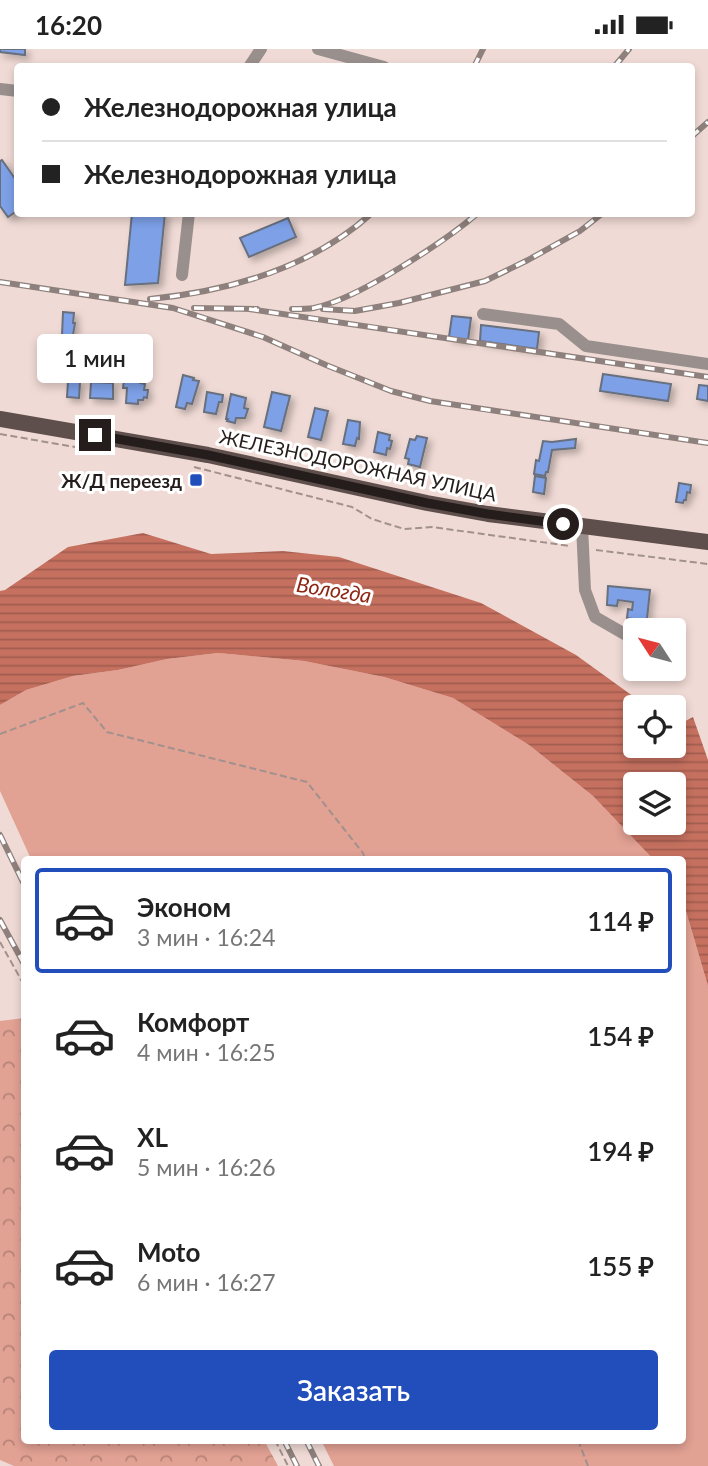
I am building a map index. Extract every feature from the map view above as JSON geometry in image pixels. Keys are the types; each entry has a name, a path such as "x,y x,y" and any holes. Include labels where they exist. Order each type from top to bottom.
{"main road":[{"name":"ЖЕЛЕЗНОДОРОЖНАЯ УЛИЦА","path":"0,419 208,455 488,514 708,542"}],"street":[{"path":"318,49 369,63"},
{"path":"181,275 188,217"},
{"path":"483,314 559,324 586,347 708,364"},
{"path":"582,527 585,590 595,617 623,633"}],"path":[{"path":"187,465 352,507 372,519 404,529 432,527 708,564"},
{"path":"0,734 83,703 107,732 307,782 364,856"},
{"path":"0,942 21,980"},
{"path":"277,1444 288,1466"},
{"path":"580,1444 589,1466"}],"green space":[{"path":"218,653 304,661 384,677 453,698 529,745 593,796 623,828 623,835 630,835 650,856 30,856 0,791 0,705 26,690 73,676 118,670 167,659"},
{"path":"686,911 708,986 708,1466 334,1466 323,1444 686,1444"},
{"path":"21,1018 21,1444 266,1444 278,1466 14,1466 0,1460 0,1021"}],"water":[{"name":"Вологда","path":"143,533 211,554 283,551 339,557 481,603 576,655 631,695 623,695 623,758 686,758 686,721 693,717 708,760 708,986 686,911 686,856 650,856 630,835 686,835 686,772 623,772 623,828 593,796 529,745 453,698 384,677 304,661 218,653 167,659 118,670 73,676 26,690 0,705 0,591 68,547"}],"building":[{"path":"0,49 25,49 25,55 0,52"},
{"path":"2,160 14,177 14,213 8,217 0,206"},
{"path":"132,217 165,217 158,283 125,285"},
{"path":"288,218 296,237 249,257 240,238"},
{"path":"63,312 74,313 73,335 62,335"},
{"path":"452,316 471,318 468,340 449,337"},
{"path":"481,325 539,332 537,349 480,341"},
{"path":"603,374 671,384 668,401 600,391"},
{"path":"183,375 199,381 192,404 187,403 185,409 176,407"},
{"path":"124,380 145,384 144,390 148,390 147,398 138,400 138,404 126,403 127,388 123,388"},
{"path":"68,381 80,382 79,398 67,397"},
{"path":"91,382 113,383 113,399 90,398"},
{"path":"699,385 708,386 708,401 697,399"},
{"path":"207,392 223,395 216,414 204,412"},
{"path":"272,392 290,396 281,431 264,427"},
{"path":"231,394 246,398 244,408 248,409 245,418 236,418 235,423 226,419"},
{"path":"315,408 328,411 321,440 308,437"},
{"path":"348,420 360,422 359,439 357,438 355,446 343,444"},
{"path":"378,432 390,435 389,440 392,441 386,455 374,452"},
{"path":"417,436 427,438 420,467 408,464 409,459 405,458 410,439 415,440"},
{"path":"576,439 575,448 552,450 545,476 534,474 543,441"},
{"path":"535,476 546,478 544,494 533,492"},
{"path":"679,483 691,485 690,493 687,492 683,503 676,502"},
{"path":"608,586 650,590 647,618 627,618 628,609 632,610 633,602 618,600 617,606 607,605"}],"railway":[{"path":"476,63 483,49"},
{"path":"617,63 629,49"},
{"path":"695,133 708,122"},
{"path":"150,299 210,290 268,274 323,249 367,217"},
{"path":"292,309 324,305 361,290 423,253 473,217"},
{"path":"323,309 355,311 485,281 580,231 598,217"},
{"path":"0,282 173,308 263,337 391,391 430,401 708,443"},
{"path":"194,308 257,309"},
{"path":"249,309 708,377"},
{"path":"0,835 21,878"},
{"path":"0,920 21,958"},
{"path":"286,1444 297,1466"},
{"path":"308,1444 319,1466"}],"place":[{"name":"Ж/Д переезд","path":"196,480"}],"route":[{"path":"95,435 260,465 427,503 563,524"}]}
